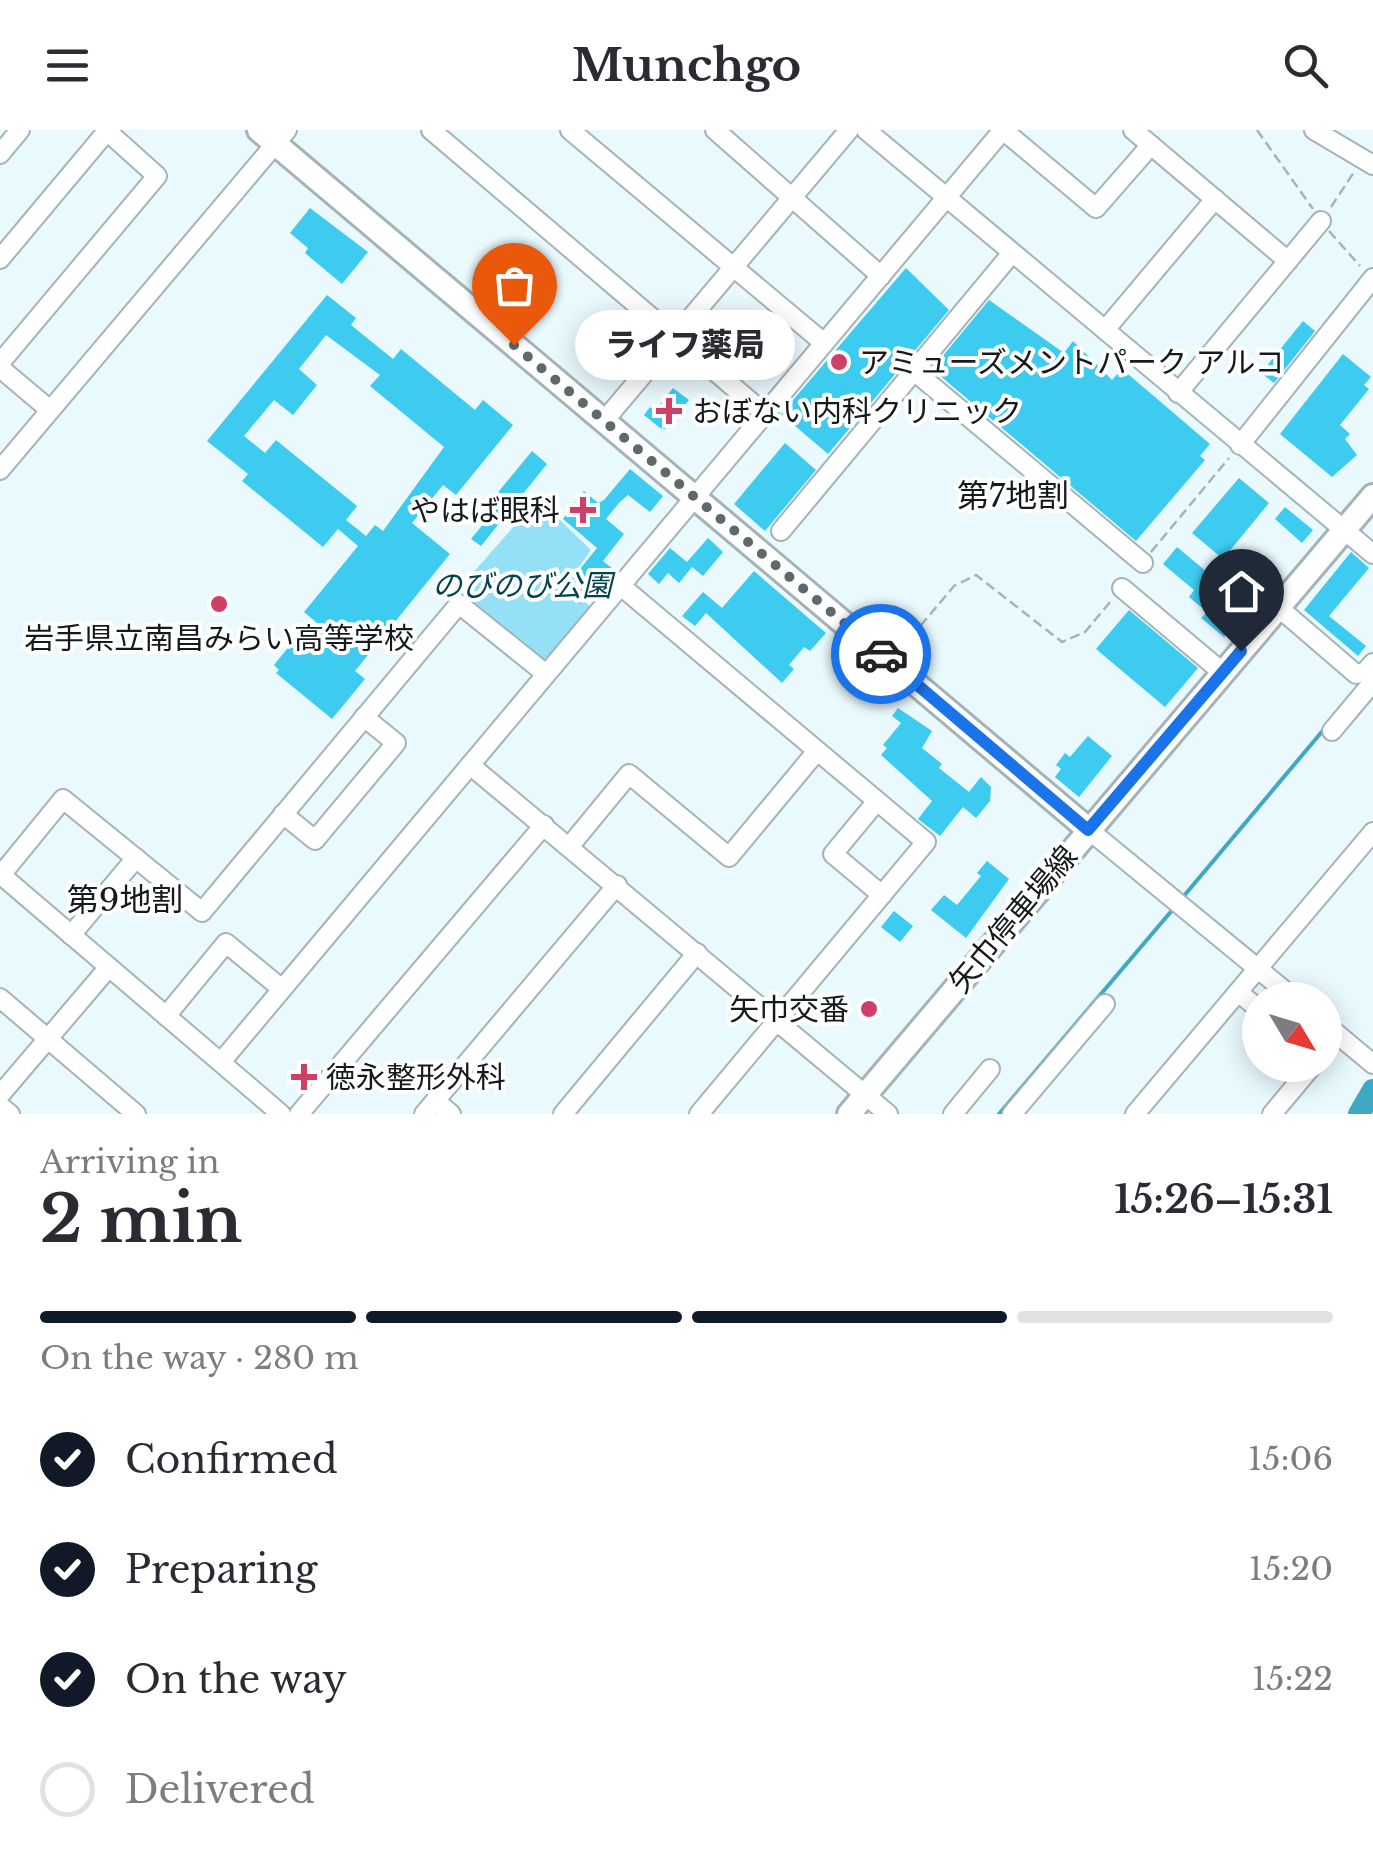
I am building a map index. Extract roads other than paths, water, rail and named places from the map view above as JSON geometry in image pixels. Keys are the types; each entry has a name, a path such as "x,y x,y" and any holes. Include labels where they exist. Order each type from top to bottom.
{"main road":[{"path":"273,135 692,498 1088,830"},
{"name":"矢巾停車場線","path":"849,1114 1373,496"}],"street":[{"path":"0,154 20,130"},
{"path":"0,259 107,130 157,176 0,366 50,410"},
{"path":"570,130 824,343"},
{"path":"715,130 881,276"},
{"path":"604,421 849,130"},
{"path":"866,130 1373,554"},
{"path":"221,1062 1003,130 1096,208 1150,145"},
{"path":"1133,130 1288,260"},
{"path":"1314,130 1368,162"},
{"path":"433,131 764,413"},
{"path":"0,470 273,135"},
{"path":"1104,330 1215,199"},
{"path":"1178,392 1321,221"},
{"path":"781,531 1012,253"},
{"path":"1240,445 1369,275"},
{"path":"914,371 1143,562"},
{"path":"621,586 926,842 699,1114"},
{"path":"1122,588 1222,672"},
{"path":"281,1114 0,874 64,799 202,912 459,604 546,674"},
{"path":"1278,608 1356,674 1366,672 1373,664"},
{"path":"1332,731 1373,682"},
{"path":"283,814 315,840 396,743 364,717"},
{"path":"569,846 629,774 729,857 817,750"},
{"path":"470,765 888,1114"},
{"path":"876,800 833,854 882,895"},
{"path":"299,1114 544,826"},
{"path":"1088,830 1275,982"},
{"path":"1135,1114 1373,832"},
{"path":"71,935 136,858"},
{"path":"452,1114 430,1107 616,886"},
{"path":"166,1016 226,943 282,989"},
{"path":"564,1114 697,954"},
{"path":"0,1096 109,967"},
{"path":"1238,992 1242,995"},
{"path":"0,998 136,1114"},
{"path":"1012,1114 1105,1004"},
{"path":"1342,1038 1366,1058"},
{"path":"953,1114 990,1069"},
{"path":"1272,1114 1299,1082"},
{"path":"0,1106 10,1114"}],"waterway":[{"path":"1183,897 1325,728"},
{"path":"999,1114 1174,908"},
{"path":"1359,1114 1373,1090"}],"place":[{"name":"ライフ薬局","path":"514,345"},
{"name":"アミューズメントパーク アルコ","path":"839,362"},
{"name":"おぼない内科クリニック","path":"669,411"},
{"name":"やはば眼科","path":"583,510"},
{"name":"岩手県立南昌みらい高等学校","path":"219,604"},
{"name":"矢巾交番","path":"869,1009"},
{"name":"徳永整形外科","path":"304,1077"}],"district":[{"name":"第7地割","path":"1013,496"},
{"name":"第9地割","path":"125,900"}],"park label":[{"name":"のびのび公園","path":"522,585"}]}
